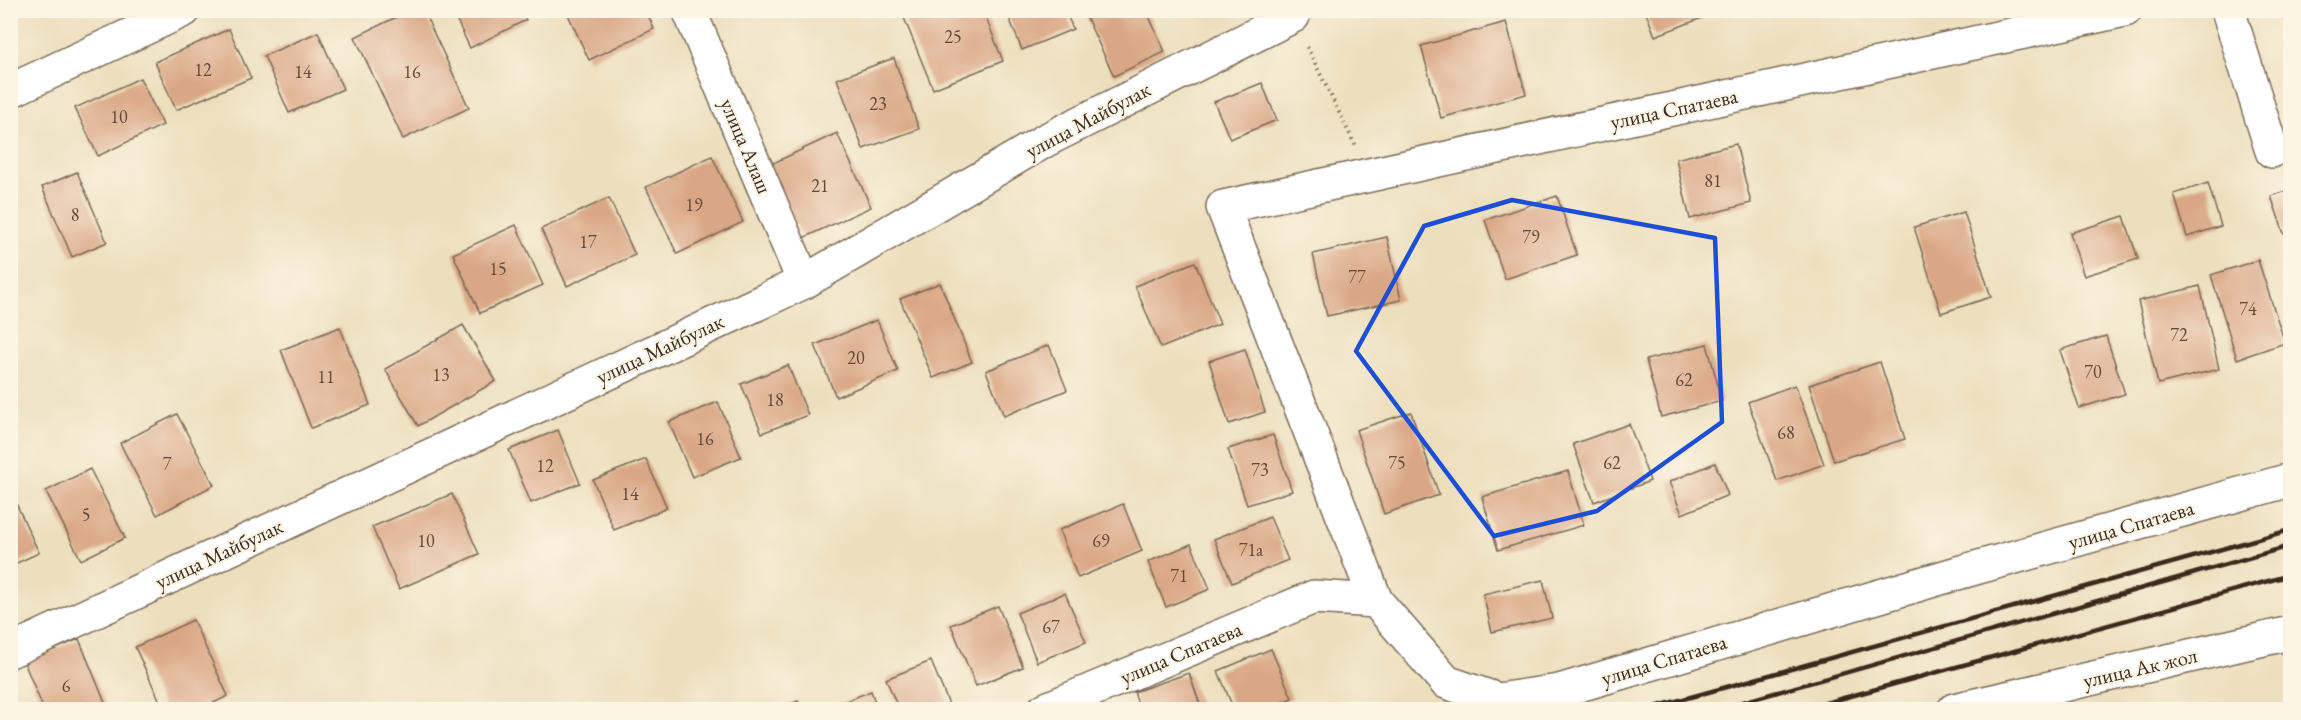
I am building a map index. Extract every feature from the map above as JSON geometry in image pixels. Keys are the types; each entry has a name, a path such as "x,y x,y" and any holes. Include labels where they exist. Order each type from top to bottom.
{"street":[{"path":"10,91 184,10"},
{"name":"улица Алаш","path":"689,10 804,282"},
{"name":"улица Спатаева","path":"2125,10 1223,207 1376,601 1446,682 1498,700 1559,691 1961,572 2290,480"},
{"path":"2228,10 2272,151"},
{"name":"улица Майбулак","path":"10,651 804,282 1046,140 1293,16"},
{"name":"улица Спатаева","path":"1044,710 1314,597 1376,601"},
{"name":"улица Ак жол","path":"1954,710 2290,633"}],"path":[{"path":"1293,16 1369,176"}],"highlighted area":[{"path":"1512,200 1715,238 1722,422 1597,511 1494,536 1356,351 1424,226"}],"building":[{"path":"411,10 423,10 469,108 403,139 355,37"},
{"path":"452,10 521,10 526,20 470,48"},
{"path":"566,10 646,10 654,29 589,60"},
{"path":"909,10 983,10 1003,61 933,89 902,13"},
{"path":"1006,10 1065,10 1073,29 1022,50"},
{"path":"1083,10 1146,10 1165,52 1114,76"},
{"path":"1645,10 1715,10 1715,13 1655,36"},
{"path":"1506,22 1526,94 1441,118 1421,46"},
{"path":"229,29 251,78 176,110 155,62"},
{"path":"318,32 343,89 289,113 264,56"},
{"path":"894,58 919,129 863,149 837,79"},
{"path":"140,78 163,125 98,156 75,108"},
{"path":"1262,83 1277,120 1230,139 1214,102"},
{"path":"837,133 871,207 803,238 769,165"},
{"path":"1736,144 1751,203 1690,219 1676,159"},
{"path":"712,156 743,222 677,254 646,187"},
{"path":"77,172 107,242 72,257 42,187"},
{"path":"2208,183 2221,226 2187,237 2174,194"},
{"path":"2290,190 2290,232 2284,234 2271,196"},
{"path":"1557,196 1577,255 1505,279 1485,220"},
{"path":"609,198 635,255 567,286 541,229"},
{"path":"1964,212 1991,297 1941,313 1914,227"},
{"path":"2124,216 2138,259 2084,276 2070,233"},
{"path":"516,225 543,285 480,313 453,254"},
{"path":"1387,237 1401,300 1327,316 1313,254"},
{"path":"2258,260 2285,343 2237,359 2211,275"},
{"path":"1195,262 1220,324 1161,348 1135,286"},
{"path":"940,283 972,362 933,378 900,299"},
{"path":"2200,286 2219,369 2158,384 2138,301"},
{"path":"877,320 898,371 836,397 815,345"},
{"path":"463,325 496,381 418,426 385,369"},
{"path":"340,327 370,405 311,428 281,350"},
{"path":"2106,336 2125,394 2079,408 2060,350"},
{"path":"1707,344 1722,401 1661,417 1646,360"},
{"path":"1049,345 1067,390 1004,416 986,371"},
{"path":"1245,349 1265,412 1229,424 1209,361"},
{"path":"1880,362 1905,439 1834,461 1809,385"},
{"path":"788,365 808,415 762,433 741,384"},
{"path":"1795,385 1824,464 1777,481 1748,402"},
{"path":"718,402 741,457 692,477 669,422"},
{"path":"1411,412 1439,495 1384,514 1356,430"},
{"path":"177,414 214,485 157,515 120,443"},
{"path":"1629,424 1650,481 1594,502 1573,444"},
{"path":"558,430 580,483 531,503 509,450"},
{"path":"1273,435 1292,491 1247,505 1228,449"},
{"path":"646,459 667,508 614,530 593,480"},
{"path":"1715,463 1728,495 1682,514 1669,482"},
{"path":"90,469 125,538 81,560 46,491"},
{"path":"1568,471 1584,525 1498,550 1482,497"},
{"path":"10,490 39,553 10,566"},
{"path":"452,494 479,554 399,589 372,527"},
{"path":"1123,504 1142,551 1078,578 1059,530"},
{"path":"1270,517 1288,560 1232,583 1214,539"},
{"path":"1191,544 1210,589 1166,607 1148,562"},
{"path":"1543,580 1552,618 1492,632 1483,594"},
{"path":"1065,593 1086,642 1037,662 1017,613"},
{"path":"998,606 1023,667 976,686 951,625"},
{"path":"193,620 228,696 199,710 164,710 135,647"},
{"path":"79,639 108,710 44,710 24,662"},
{"path":"1271,649 1292,698 1263,710 1234,710 1218,671"},
{"path":"931,661 950,707 943,710 899,710 886,679"},
{"path":"1189,673 1202,710 1140,710 1134,692"},
{"path":"871,691 878,710 826,710 826,709"},
{"path":"798,701 801,710 777,710 777,709"}],"railway":[{"path":"1644,710 2290,530"},
{"path":"1715,710 2290,546"},
{"path":"1800,710 2290,575"}]}
